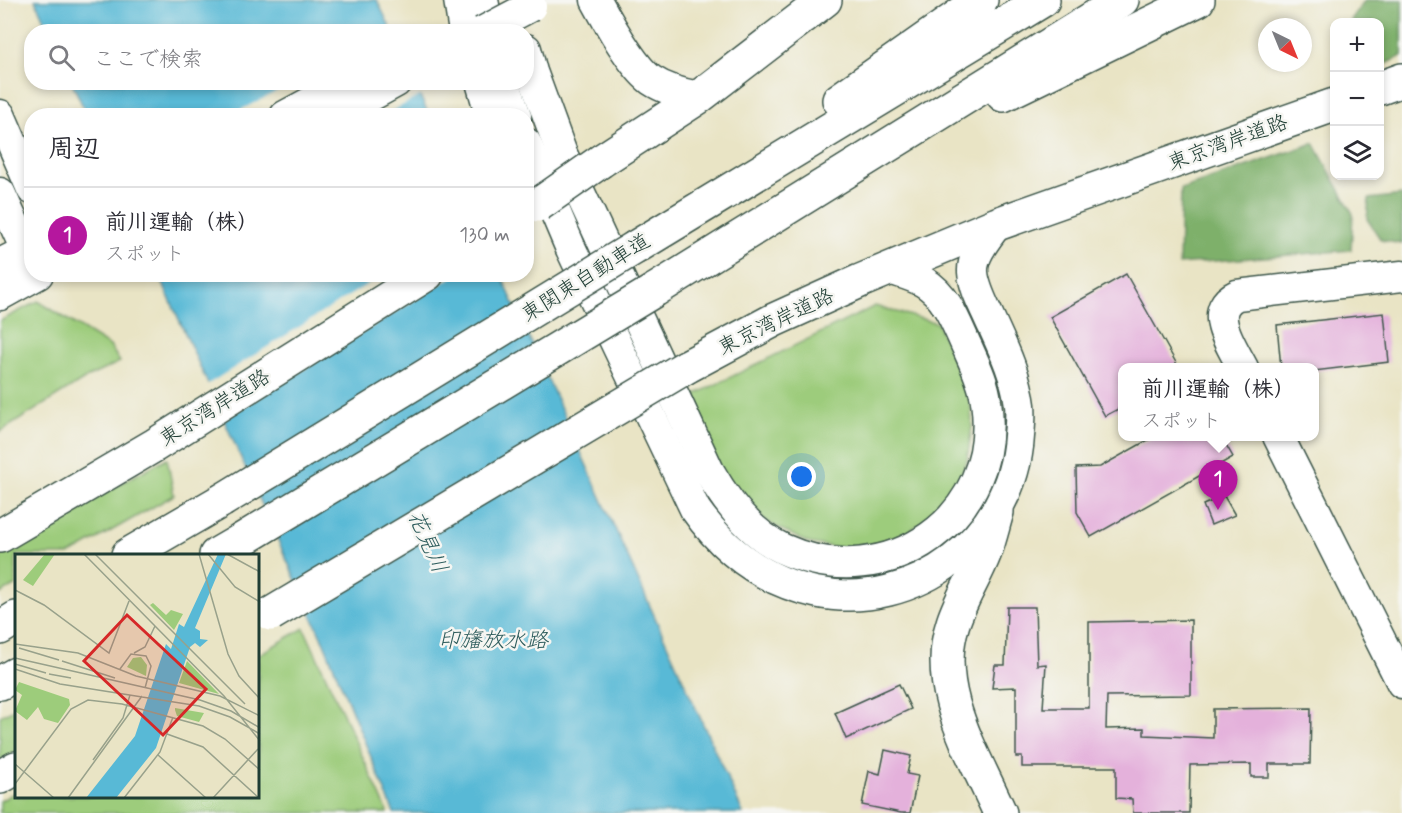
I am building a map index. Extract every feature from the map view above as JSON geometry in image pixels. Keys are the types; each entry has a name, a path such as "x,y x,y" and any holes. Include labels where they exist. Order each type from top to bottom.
{"highway":[{"path":"534,204 699,97 825,0"},
{"path":"698,209 733,174 981,0"},
{"name":"東関東自動車道","path":"130,554 221,501 1042,0"},
{"path":"228,548 655,290 1122,0"},
{"path":"906,133 939,125 1198,0"},
{"path":"1384,87 1402,80"},
{"name":"東京湾岸道路","path":"265,618 686,367 774,321 890,269 997,225 1330,107"},
{"name":"東京湾岸道路","path":"0,536 155,445 414,282"},
{"path":"997,512 985,552 952,626 948,641 947,680 959,722 1000,813"},
{"path":"0,628 15,619"},
{"path":"0,683 15,675"},
{"path":"0,777 15,769"}],"street":[{"path":"596,0 631,57 651,79 677,93 699,97"},
{"path":"470,21 523,7"},
{"path":"534,77 562,154 681,415 712,477 736,509 762,535 782,548 820,561 844,563 873,561 892,557 918,546 942,527 960,507 970,492 983,459 987,435 986,399 975,365 952,314 935,290 924,282 890,269"},
{"path":"300,108 333,90"},
{"path":"349,108 381,90"},
{"path":"483,90 489,108"},
{"path":"507,90 513,108"},
{"path":"0,115 24,170"},
{"path":"534,162 571,249 695,510 735,555 764,574 806,590 846,596 889,591 919,580 953,559 982,532 997,512 1015,466 1020,408 1013,374 982,303 973,271 980,248 997,225"},
{"path":"0,193 24,252"},
{"path":"0,294 24,269"},
{"path":"1241,363 1222,319 1222,307 1228,299 1237,295 1402,276"},
{"path":"1281,441 1402,683"}],"green space":[{"path":"1365,0 1402,0 1402,56 1384,65 1384,18 1352,18"},
{"path":"1314,143 1330,172 1330,180 1334,180 1353,214 1351,250 1179,264 1181,189"},
{"path":"1402,195 1402,244 1381,240 1367,219 1369,199"},
{"path":"38,301 110,346 120,362 86,378 0,432 0,321"},
{"path":"875,306 937,323 966,387 971,408 972,426 967,460 958,482 931,516 895,541 852,550 808,543 767,522 730,488 682,401"},
{"path":"167,458 174,495 71,554 15,554 15,586 0,594 0,550"},
{"path":"304,628 388,813 0,813 0,801 15,793 15,798 260,798 260,654"},
{"path":"15,708 15,753 0,761 0,716"}],"water":[{"path":"35,0 377,0 389,24 46,24"},
{"path":"75,90 417,90 426,108 84,108"},
{"name":"印旛放水路","path":"162,282 504,282 743,813 394,813 324,643"}],"pier":[{"path":"279,90 421,90 423,94 398,108 245,108"},
{"path":"371,282 444,282 221,421 205,386"}],"building":[{"path":"1126,274 1176,363 1118,363 1118,409 1105,416 1050,317"},
{"path":"1384,313 1389,362 1319,370 1319,363 1281,363 1277,325"},
{"path":"1146,441 1224,441 1233,457 1091,537 1077,512 1076,468 1100,467"},
{"path":"1224,496 1235,515 1211,525 1203,505"},
{"path":"1007,607 1035,607 1037,665 1046,664 1043,708 1089,708 1089,622 1191,620 1191,695 1107,696 1106,729 1144,728 1144,735 1213,738 1213,709 1311,708 1310,764 1269,764 1269,777 1251,777 1251,764 1190,765 1189,813 1133,813 1132,799 1116,798 1116,767 1022,767 1022,757 1016,757 1016,687 992,688 995,665 1005,665"},
{"path":"899,684 911,709 846,739 835,713"},
{"path":"885,750 911,756 907,774 918,776 910,813 862,805 869,771 880,774"}],"place":[{"name":"前川運輸（株）","path":"1218,510"}],"water label":[{"name":"花見川","path":"427,542"}]}
